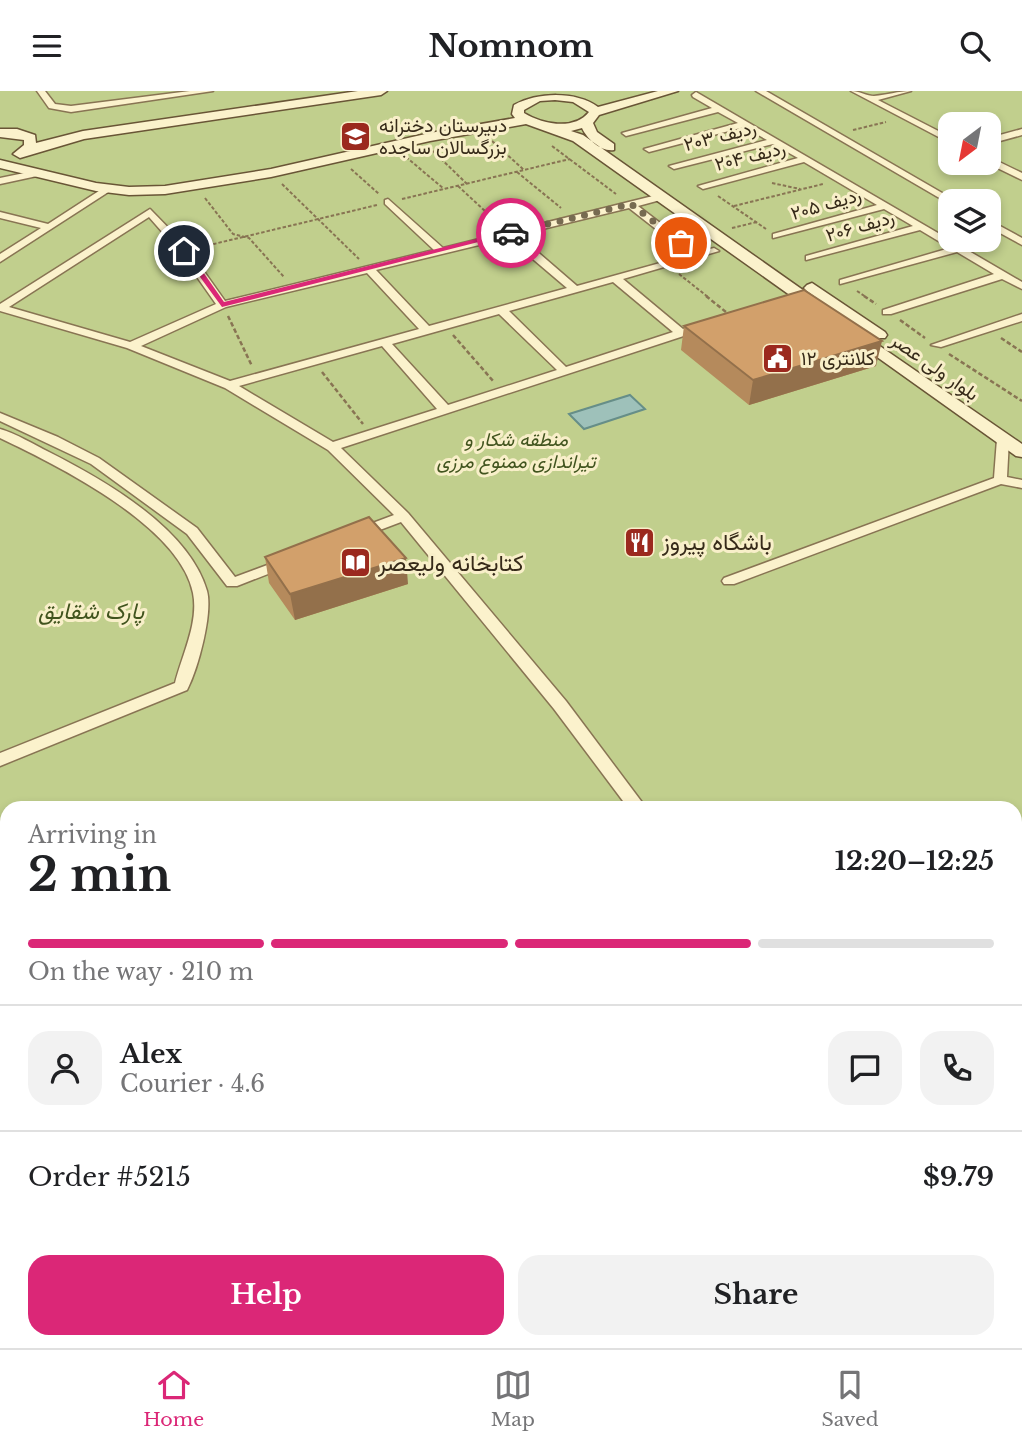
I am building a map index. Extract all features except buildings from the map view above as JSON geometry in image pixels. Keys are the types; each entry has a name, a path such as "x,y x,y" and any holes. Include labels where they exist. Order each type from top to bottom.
{"street":[{"path":"42,92 52,106 71,109 209,91"},
{"path":"0,132 83,135 381,91"},
{"path":"522,117 518,108 532,94 604,95 628,91"},
{"path":"0,162 61,181 108,189 197,188 522,117 549,126 570,126 590,116 672,91"},
{"path":"760,91 938,194"},
{"path":"855,91 938,134"},
{"path":"870,99 907,91"},
{"name":"بلوار ولی عصر","path":"564,95 592,106 592,134 1022,435"},
{"path":"696,95 938,237"},
{"path":"626,133 719,109"},
{"path":"649,149 746,124"},
{"name":"بلوار ولی عصر","path":"549,126 578,138 662,197 794,297 1022,452"},
{"path":"1001,138 1022,132"},
{"path":"25,135 31,142 24,156 41,171 61,181"},
{"path":"0,162 25,151 83,135"},
{"name":"ردیف ۲۰۳","path":"674,166 774,141"},
{"name":"ردیف ۲۰۴","path":"703,186 806,159"},
{"path":"1001,166 1022,177"},
{"path":"0,181 34,174"},
{"path":"0,259 108,189"},
{"path":"131,346 222,305 662,197"},
{"path":"388,202 440,250"},
{"path":"631,204 697,256"},
{"name":"ردیف ۲۰۵","path":"777,236 885,206"},
{"path":"0,308 150,212 182,248 222,305"},
{"path":"0,215 49,227"},
{"path":"1001,230 1022,224"},
{"name":"ردیف ۲۰۶","path":"810,258 920,227"},
{"path":"1001,230 1022,242"},
{"path":"509,233 576,290"},
{"path":"229,386 714,251"},
{"path":"844,282 948,252"},
{"path":"963,252 1022,286"},
{"path":"368,268 427,331"},
{"path":"887,312 1003,275"},
{"path":"616,279 681,333"},
{"path":"0,308 131,346 229,386 332,447 403,516 559,705 632,801"},
{"path":"502,310 564,371"},
{"path":"332,447 732,317"},
{"path":"937,345 1022,317"},
{"path":"384,342 445,410"},
{"path":"0,417 95,461 192,531 232,583 305,554"},
{"path":"0,433 73,469 123,502 170,541 194,574 200,593 200,613 182,686 0,760"},
{"path":"1000,480 1003,439"},
{"path":"729,581 1000,480 1022,484"},
{"path":"342,540 403,516"}],"path":[{"path":"836,135 905,117"},
{"path":"486,126 524,170"},
{"path":"421,140 467,184"},
{"path":"392,145 444,189"},
{"path":"339,158 388,202"},
{"path":"570,159 631,204"},
{"path":"517,172 573,218"},
{"path":"270,173 368,268"},
{"path":"734,207 841,180"},
{"path":"772,183 803,189"},
{"path":"458,186 509,233"},
{"path":"197,188 233,234 249,238 292,286"},
{"path":"727,229 757,222"},
{"path":"667,264 732,317"},
{"path":"222,305 257,377"},
{"path":"444,326 503,391"},
{"path":"987,329 1022,352"},
{"path":"314,362 370,434"}],"green space":[{"name":"منطقه شکار و تیراندازی ممنوع مرزی","path":"0,91 1022,91 1022,801 0,801"}],"water":[{"path":"630,395 645,409 584,429 569,414"}],"way so far":[{"path":"511,233 631,204 681,243"}],"place":[{"name":"دبیرستان دخترانه بزرگسالان ساجده","path":"356,136"},
{"name":"کلانتری ۱۲","path":"778,358"},
{"name":"باشگاه پیروز","path":"639,542"},
{"name":"کتابخانه ولیعصر","path":"355,563"}],"route":[{"path":"184,251 222,305 511,233"}],"park label":[{"name":"پارک شقایق","path":"91,611"}]}
